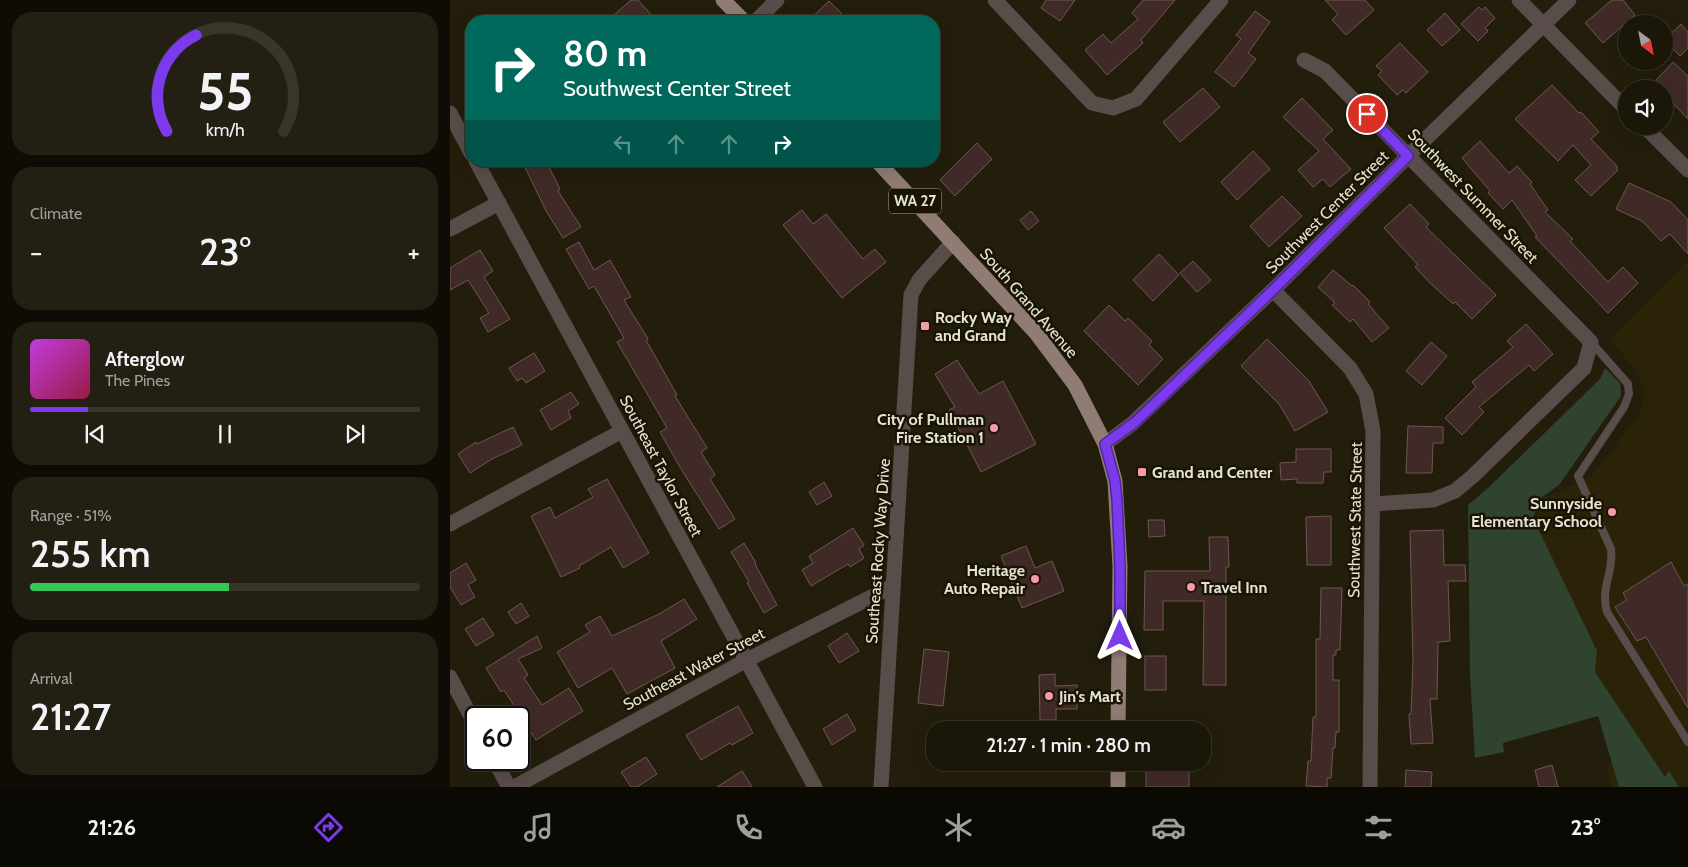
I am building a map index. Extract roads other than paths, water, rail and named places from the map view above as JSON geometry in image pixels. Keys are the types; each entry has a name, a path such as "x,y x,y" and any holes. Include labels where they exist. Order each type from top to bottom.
{"main road":[{"path":"723,0 738,15"},
{"name":"South Grand Avenue","path":"883,167 1036,333 1075,385 1105,444 1115,481 1120,566 1118,721"},
{"path":"1118,771 1118,787"}],"street":[{"path":"762,15 777,0"},
{"path":"995,0 1092,103 1113,108 1136,98 1220,0"},
{"path":"1519,0 1618,100"},
{"name":"Southwest Center Street","path":"1105,444 1134,423 1273,290 1569,0"},
{"name":"Southwest Summer Street","path":"1304,60 1325,72 1591,342"},
{"path":"450,113 465,142"},
{"path":"1653,135 1688,170"},
{"name":"Southeast Taylor Street","path":"479,167 745,661 815,787"},
{"path":"450,229 498,203"},
{"name":"Southeast Rocky Way Drive","path":"881,787 912,295 919,280 953,242"},
{"name":"Southwest State Street","path":"1273,290 1350,368 1366,394 1374,431 1370,787"},
{"path":"1372,504 1433,500 1455,491 1473,476 1584,368 1591,342"},
{"path":"450,524 622,431"},
{"name":"Southeast Water Street","path":"514,787 745,661 893,586"},
{"path":"450,677 465,706"},
{"path":"500,771 509,787"}],"lane":[{"path":"1591,342 1628,384 1629,394 1624,407 1578,476 1611,549 1612,556 1604,601 1607,612 1688,742"}],"place":[{"name":"Rocky Way and Grand","path":"925,326"},
{"name":"City of Pullman Fire Station 1","path":"994,428"},
{"name":"Grand and Center","path":"1142,472"},
{"name":"Sunnyside Elementary School","path":"1612,512"},
{"name":"Heritage Auto Repair","path":"1035,579"},
{"name":"Travel Inn","path":"1191,587"},
{"name":"Jin's Mart","path":"1049,696"}]}
